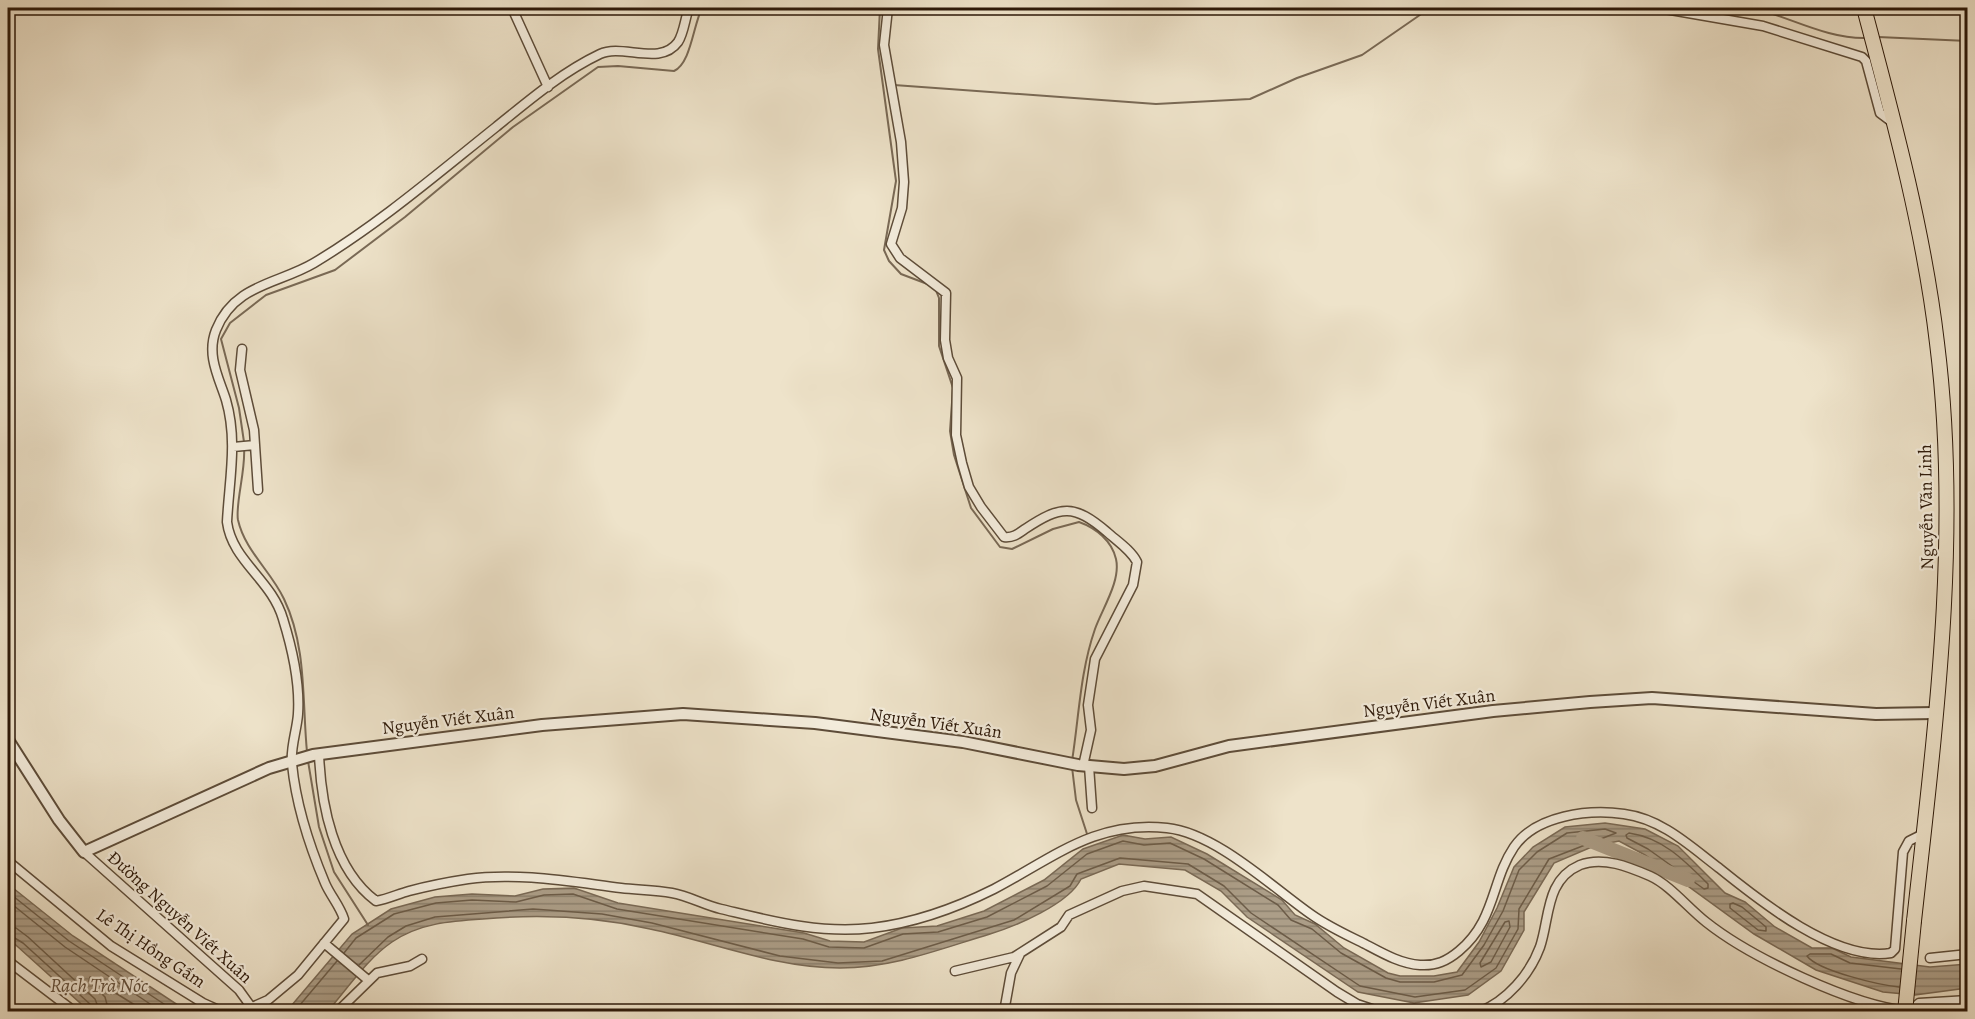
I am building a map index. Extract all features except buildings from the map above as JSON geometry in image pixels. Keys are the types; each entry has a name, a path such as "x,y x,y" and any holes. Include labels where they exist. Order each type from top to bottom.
{"highway":[{"name":"Nguyễn Văn Linh","path":"1865,11 1924,254 1938,345 1946,478 1945,585 1905,1011"}],"street":[{"path":"512,8 544,89"},
{"path":"241,1011 268,1000 298,975 340,927 343,916 327,888 306,831 294,760 298,712 297,684 284,619 265,583 235,548 228,534 226,522 236,447 227,404 216,375 212,353 216,328 230,310 259,286 311,265 370,227 544,89 608,51 654,54 674,46 681,34 689,8"},
{"path":"888,8 884,45 891,78 904,182 902,208 891,244 900,258 946,293 945,340 948,358 957,378 956,435 969,487 990,522 1004,537 1016,536 1047,514 1064,509 1080,512 1112,536 1134,557 1137,572 1131,589 1095,659 1088,705 1091,730 1084,766 1092,808"},
{"path":"1659,8 1772,28 1862,57 1866,61 1880,113 1892,122"},
{"path":"242,349 241,380 252,419 252,446 258,490"},
{"path":"236,447 252,446"},
{"name":"Nguyễn Viết Xuân","path":"84,852 269,768 294,760 316,755 542,725 683,714 826,724 963,742 1084,766 1143,768 1213,749 1252,743 1493,711 1642,699 1729,701 1884,714 1934,713"},
{"path":"8,740 59,820 84,852"},
{"path":"316,755 334,837 353,878 376,901 408,891 478,878 573,880 674,893 717,908 795,927 831,930 869,928 955,907 994,889 1089,837 1119,829 1157,827 1178,830 1212,844 1329,925 1392,958 1426,965 1452,957 1475,936 1494,898 1515,846 1538,828 1570,813 1627,814 1656,823 1673,832 1749,892 1788,918 1837,944 1872,955 1891,953 1894,949 1903,852 1909,841 1923,834"},
{"name":"Đường Nguyễn Viết Xuân","path":"84,852 239,990 252,1008"},
{"name":"Lê Thị Hồng Gấm","path":"8,861 111,946 203,1004 223,1011"},
{"path":"1479,1011 1510,992 1523,978 1540,947 1549,902 1560,880 1581,865 1604,862 1652,877 1707,924 1780,966 1857,1000 1887,1011 1910,1011 1919,1004 1968,1000"},
{"path":"955,971 1020,954 1061,927 1068,915 1122,891 1144,886 1197,894 1337,992 1357,1004 1381,1011"},
{"path":"324,943 369,980"},
{"path":"1004,1011 1011,974 1020,954"},
{"path":"1930,958 1968,954"},
{"path":"337,1011 377,973 410,966 422,959"},
{"path":"8,961 75,1011"}],"water":[{"path":"1605,823 1645,829 1678,846 1725,893 1745,902 1775,927 1812,948 1832,948 1851,957 1930,967 1968,964 1967,988 1915,995 1883,992 1816,970 1754,934 1645,855 1619,841 1594,846 1554,863 1524,912 1524,930 1501,971 1468,995 1414,1003 1358,992 1247,917 1221,891 1185,870 1119,864 1081,879 1075,888 1054,905 1014,926 916,957 860,967 816,967 792,964 674,934 608,921 566,917 504,917 436,924 403,936 383,949 366,965 328,1011 286,1012 352,934 391,909 435,897 472,894 515,896 543,889 574,888 618,903 804,933 830,941 864,942 902,928 937,926 984,911 1044,880 1083,849 1123,835 1145,839 1171,837 1207,854 1282,900 1295,915 1315,924 1344,948 1388,973 1400,976 1434,976 1457,972 1479,942 1497,908 1514,867 1533,847 1565,827"},
{"name":"Rạch Trà Nóc","path":"8,884 73,936 187,1011 89,1011 8,938"}],"waterway":[{"path":"244,442 239,408 221,339 230,323 266,295 335,270 405,217 513,127 598,67 618,66 674,71 680,67 688,52 702,8"},
{"path":"880,8 878,49 896,181 884,250 889,261 901,274 930,285"},
{"path":"894,85 1156,104 1250,99 1297,78 1362,55 1430,8"},
{"path":"1753,8 1837,35 1866,38"},
{"path":"1878,37 1968,41"},
{"path":"935,288 939,298 939,346 953,388 950,431 954,455 971,508 1000,547 1012,549 1053,529 1079,522 1102,536 1114,552 1116,576 1090,645 1080,695 1072,761"},
{"path":"244,448 238,520 246,541 279,589 297,636 307,752"},
{"path":"308,761 319,827 334,872 368,925"},
{"path":"1072,767 1076,800 1088,837"},
{"path":"1583,838 1688,880"}]}
